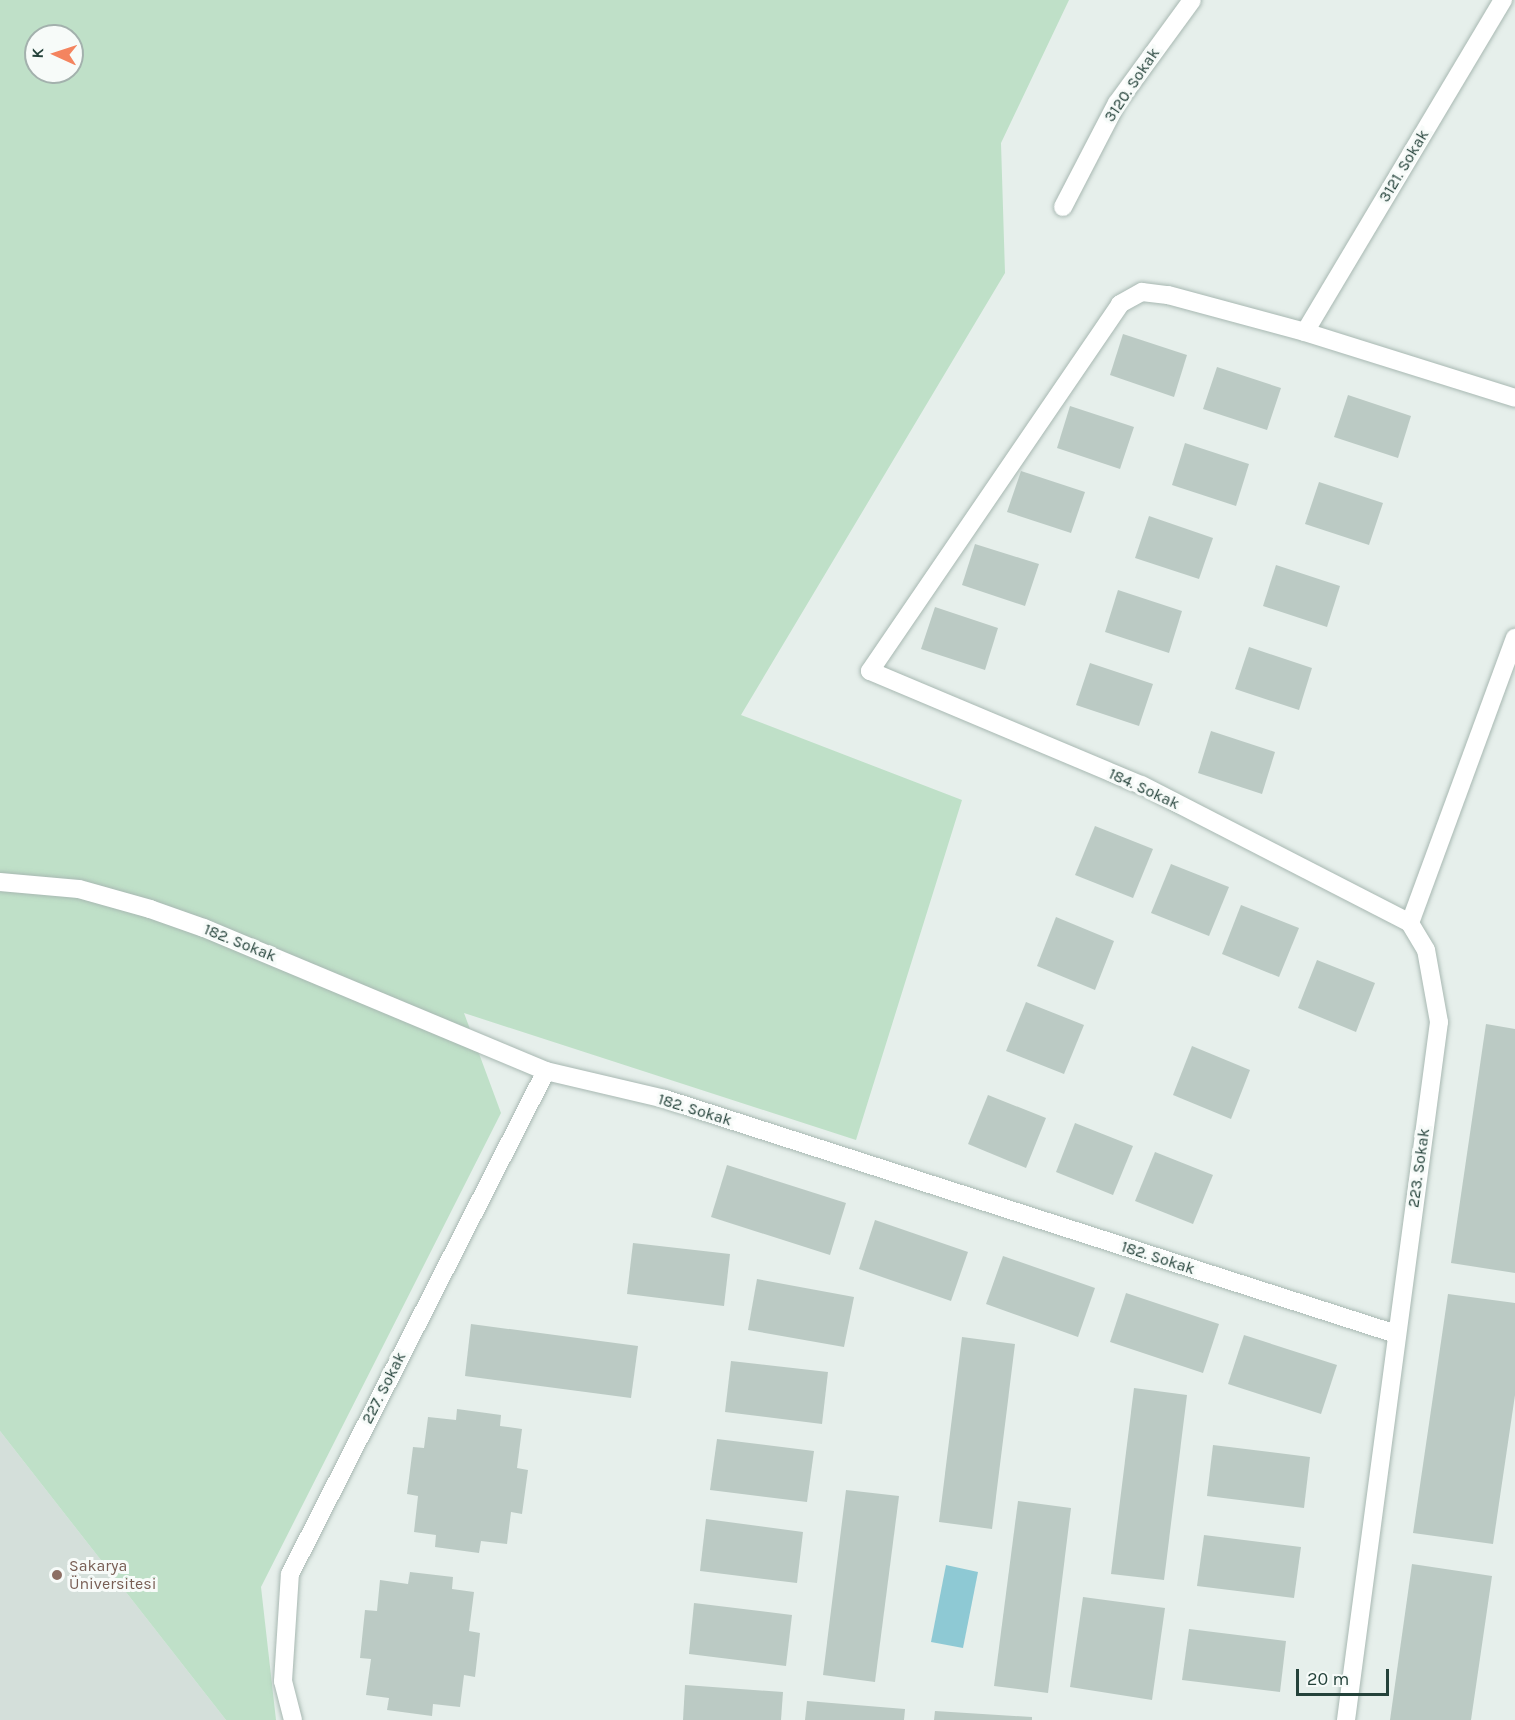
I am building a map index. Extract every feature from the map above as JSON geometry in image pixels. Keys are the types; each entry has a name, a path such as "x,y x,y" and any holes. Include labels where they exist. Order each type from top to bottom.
{"street":[{"name":"3120. Sokak","path":"1063,207 1117,103 1192,0"},
{"name":"3121. Sokak","path":"1305,332 1503,0"},
{"name":"184. Sokak","path":"1305,332 1168,295 1142,292 1120,304 870,671 1141,785 1410,923"},
{"path":"1305,332 1515,398"},
{"path":"1410,923 1515,638"},
{"name":"182. Sokak","path":"0,882 79,889 150,909 204,928 546,1071 665,1100 1396,1334"},
{"name":"223. Sokak","path":"1346,1720 1439,1022 1426,950 1410,923"},
{"name":"227. Sokak","path":"293,1720 282,1681 290,1574 546,1071"}],"shaded area":[{"name":"Sakarya Üniversitesi","path":"0,1431 226,1720 0,1720"}],"green space":[{"path":"0,0 1069,0 1001,143 1005,273 741,715 962,800 856,1140 464,1013 501,1113 261,1587 276,1720 226,1720 0,1431"}],"water":[{"path":"946,1565 978,1572 963,1648 931,1642"}],"building":[{"path":"1123,334 1187,355 1174,397 1110,375"},
{"path":"1217,367 1281,388 1267,430 1203,409"},
{"path":"1348,395 1411,416 1398,458 1334,437"},
{"path":"1070,406 1134,427 1120,469 1057,448"},
{"path":"1185,443 1249,464 1236,506 1172,485"},
{"path":"1021,471 1085,492 1071,533 1007,512"},
{"path":"1319,482 1383,503 1369,545 1305,524"},
{"path":"1149,516 1213,538 1199,579 1135,558"},
{"path":"975,544 1039,564 1025,606 962,585"},
{"path":"1276,565 1340,586 1327,627 1263,606"},
{"path":"1118,590 1182,611 1169,653 1105,632"},
{"path":"935,607 998,628 985,670 921,649"},
{"path":"1249,647 1312,668 1299,710 1235,689"},
{"path":"1090,663 1153,684 1139,726 1076,705"},
{"path":"1211,731 1275,752 1262,794 1198,773"},
{"path":"1095,826 1153,849 1133,898 1075,875"},
{"path":"1171,864 1229,887 1209,936 1151,913"},
{"path":"1241,905 1299,928 1279,977 1222,954"},
{"path":"1056,917 1114,941 1095,990 1037,966"},
{"path":"1317,960 1375,983 1356,1032 1298,1008"},
{"path":"1026,1002 1084,1025 1064,1074 1006,1051"},
{"path":"1486,1024 1515,1029 1515,1273 1451,1263"},
{"path":"1192,1046 1250,1070 1231,1119 1173,1095"},
{"path":"988,1095 1046,1118 1026,1168 968,1144"},
{"path":"1075,1123 1133,1146 1113,1195 1056,1172"},
{"path":"1155,1152 1213,1175 1193,1224 1135,1201"},
{"path":"727,1165 846,1203 830,1255 711,1217"},
{"path":"875,1220 968,1252 951,1301 859,1269"},
{"path":"633,1243 730,1254 724,1306 627,1294"},
{"path":"1003,1256 1095,1288 1078,1337 986,1304"},
{"path":"757,1279 854,1297 844,1347 748,1330"},
{"path":"1126,1293 1219,1324 1203,1373 1110,1342"},
{"path":"1448,1294 1515,1303 1515,1395 1493,1544 1413,1533"},
{"path":"471,1324 638,1346 631,1398 465,1376"},
{"path":"1244,1335 1337,1365 1321,1414 1228,1384"},
{"path":"962,1337 1015,1344 992,1529 939,1522"},
{"path":"731,1361 828,1372 822,1424 725,1412"},
{"path":"1134,1388 1187,1395 1164,1580 1111,1574"},
{"path":"457,1409 501,1415 500,1426 522,1429 517,1468 528,1470 522,1514 511,1512 507,1544 481,1541 479,1553 435,1547 436,1535 414,1532 418,1496 407,1494 413,1447 424,1448 428,1417 456,1420"},
{"path":"717,1439 814,1451 807,1502 710,1490"},
{"path":"1213,1445 1310,1457 1304,1508 1207,1496"},
{"path":"846,1490 899,1496 875,1682 823,1675"},
{"path":"1018,1501 1071,1508 1048,1693 994,1686"},
{"path":"706,1519 803,1532 797,1583 700,1571"},
{"path":"1204,1535 1301,1547 1294,1598 1197,1586"},
{"path":"1412,1564 1492,1576 1471,1720 1390,1720"},
{"path":"410,1572 453,1577 452,1589 474,1592 469,1631 480,1633 475,1677 464,1675 460,1707 433,1704 432,1716 387,1710 389,1698 366,1695 371,1659 360,1658 365,1610 377,1611 380,1580 408,1584"},
{"path":"1083,1597 1165,1608 1152,1700 1070,1687"},
{"path":"694,1603 792,1615 786,1666 689,1654"},
{"path":"1189,1629 1286,1641 1280,1692 1182,1680"},
{"path":"685,1685 783,1692 781,1720 683,1720"},
{"path":"807,1701 905,1709 904,1720 805,1720"},
{"path":"935,1711 1032,1717 1032,1720 934,1720"}],"place":[{"name":"Sakarya Üniversitesi","path":"57,1575"}]}
